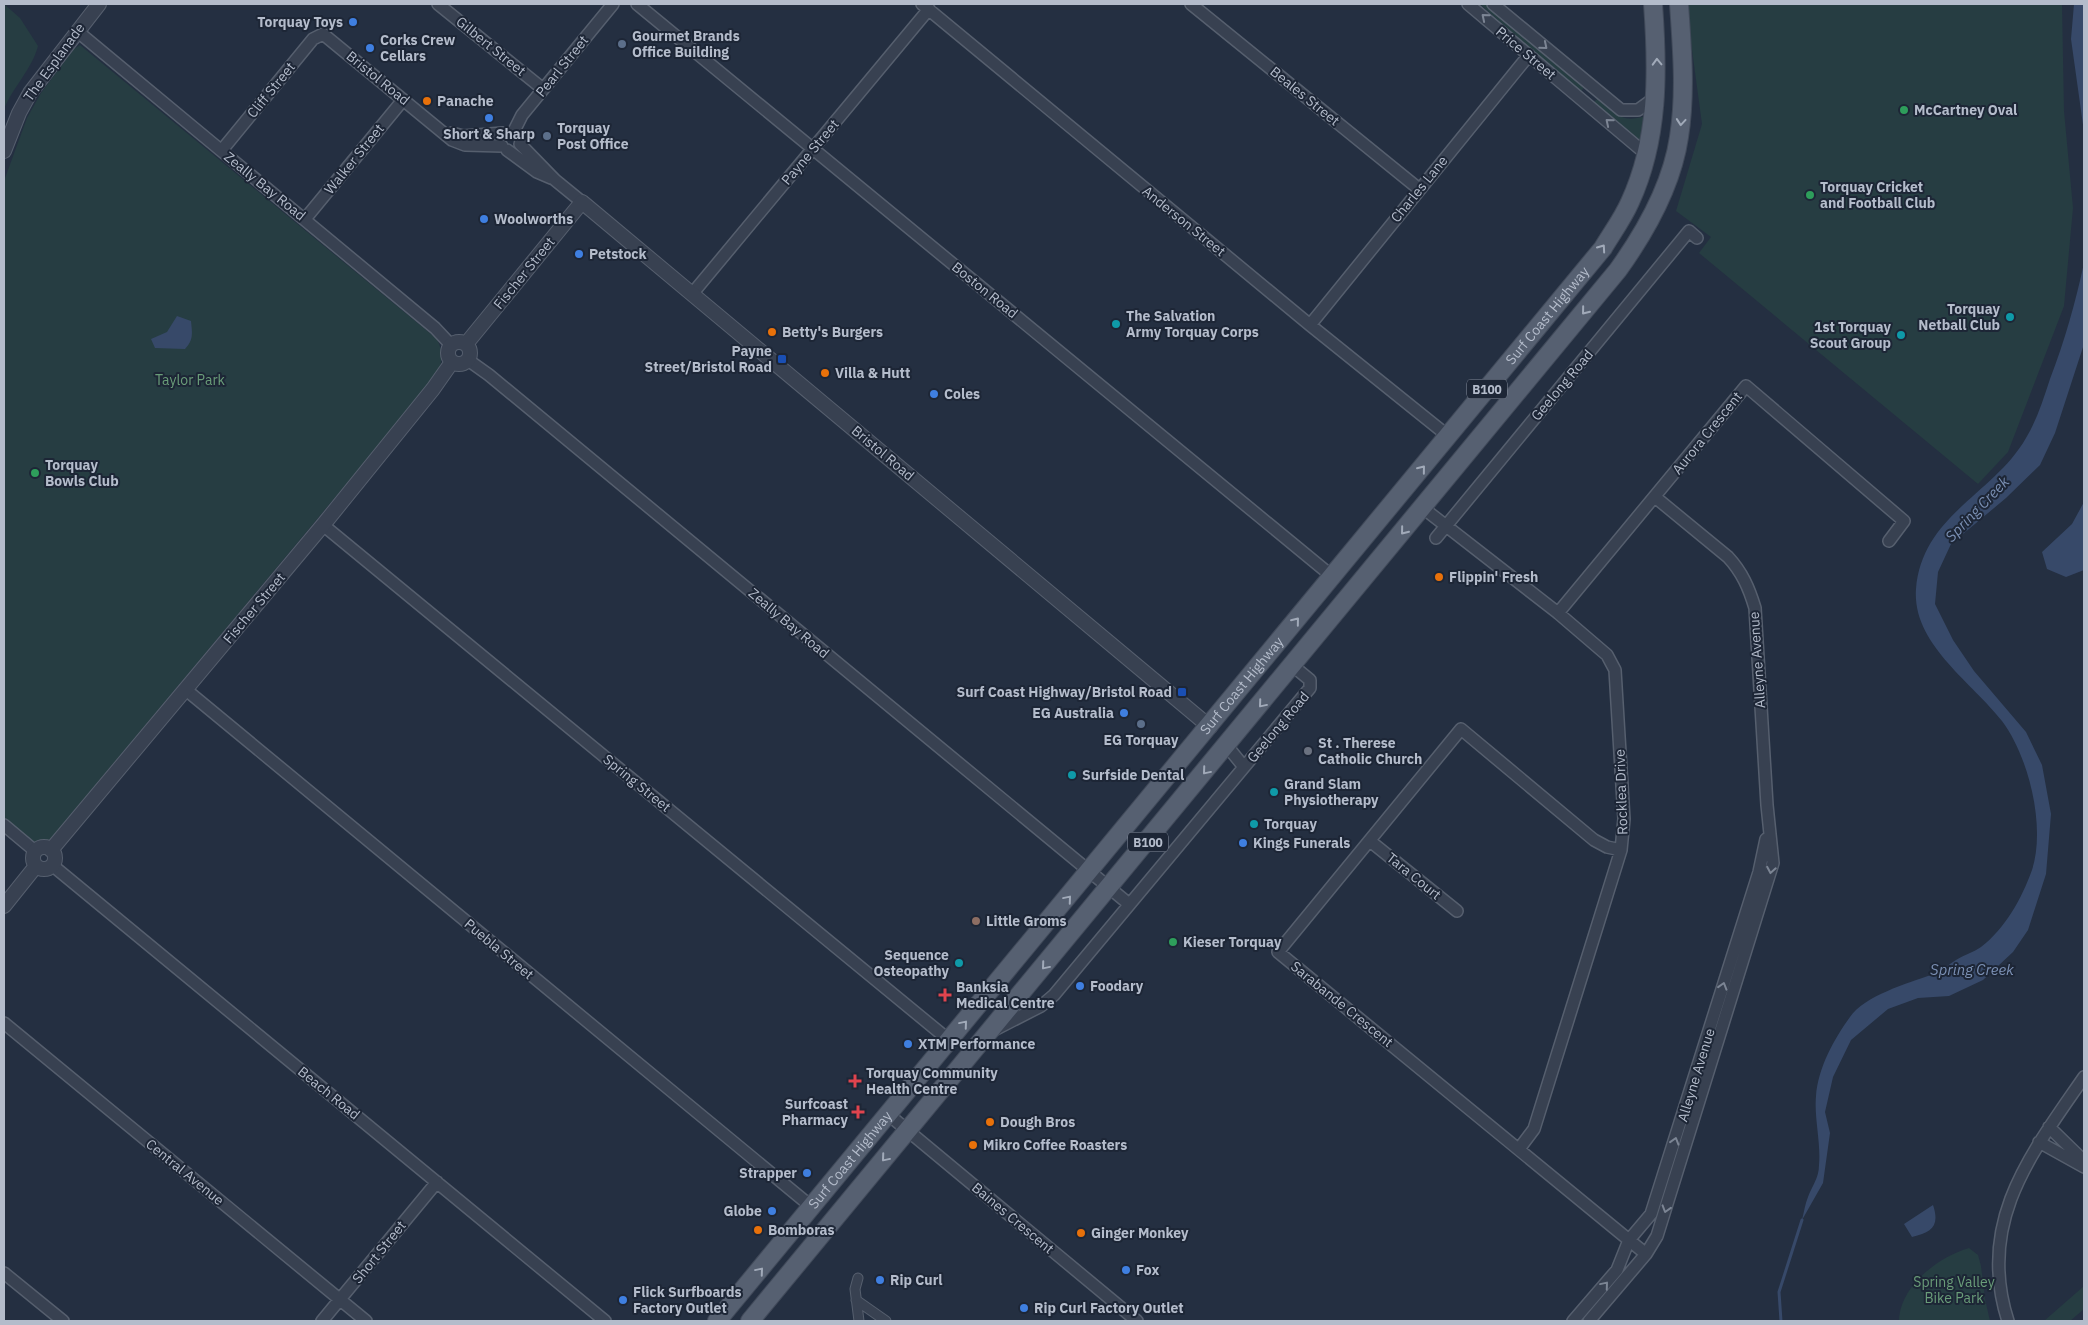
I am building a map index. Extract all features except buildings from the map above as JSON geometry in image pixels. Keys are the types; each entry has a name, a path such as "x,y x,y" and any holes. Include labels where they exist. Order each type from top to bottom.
{"main road":[{"name":"Surf Coast Highway","path":"717,1321 813,1208 1603,248 1630,202 1646,154 1656,96 1657,63 1653,4"},
{"name":"Surf Coast Highway","path":"750,1321 1294,666 1618,270 1638,242 1655,210 1674,162 1679,137 1683,94 1680,4"},
{"path":"1448,436 1469,452"},
{"path":"1401,494 1423,508"},
{"path":"1210,726 1227,746"}],"street":[{"name":"The Esplanade","path":"4,151 24,102 99,4"},
{"name":"Gilbert Street","path":"438,4 543,89"},
{"name":"Pearl Street","path":"509,132 613,4"},
{"name":"Boston Road","path":"637,4 1333,577"},
{"name":"Beales Street","path":"1191,4 1419,189"},
{"name":"Price Street","path":"1468,4 1646,154"},
{"name":"Price Street","path":"1493,4 1621,110 1627,112 1645,106 1656,96"},
{"name":"Payne Street","path":"692,294 925,7"},
{"name":"Anderson Street","path":"925,7 1310,325 1448,436"},
{"name":"Zeally Bay Road","path":"77,31 435,328 451,346"},
{"name":"Cliff Street","path":"222,150 313,38 323,34"},
{"name":"Bristol Road","path":"323,34 456,142 504,148 537,172 555,180"},
{"name":"Charles Lane","path":"1310,325 1529,55"},
{"path":"1584,102 1593,88"},
{"name":"Walker Street","path":"305,219 403,100"},
{"name":"Bristol Road","path":"432,123 452,134 463,136 509,132"},
{"path":"509,132 520,136 520,144 514,149 504,148 500,138 509,132"},
{"name":"Bristol Road","path":"520,144 555,180 1210,726"},
{"name":"Fischer Street","path":"466,344 582,202"},
{"name":"Geelong Road","path":"1436,538 1689,231"},
{"path":"458,342 466,344 470,353 468,360 462,364 452,362 448,352 451,346 458,342"},
{"name":"Zeally Bay Road","path":"468,360 490,375 1110,888"},
{"name":"Fischer Street","path":"51,850 324,525 433,389 452,362"},
{"name":"Aurora Crescent","path":"1558,613 1746,386 1904,521 1889,541"},
{"name":"Alleyne Avenue","path":"1573,1321 1617,1270 1629,1240 1646,1221 1656,1200 1766,845 1766,804 1755,608 1750,592 1738,567 1655,496"},
{"name":"Rocklea Drive","path":"1423,508 1558,613 1607,655 1615,670 1624,819 1622,850 1534,1129 1519,1149"},
{"name":"Spring Street","path":"324,525 950,1041"},
{"name":"Geelong Road","path":"988,1034 1005,1023 1041,1006 1054,995 1310,688 1312,684 1310,680 1294,666"},
{"name":"Puebla Street","path":"185,689 813,1208"},
{"name":"Sarabande Crescent","path":"1622,850 1607,847 1594,840 1461,729 1278,952 1646,1254"},
{"name":"Geelong Road","path":"1227,746 1244,767"},
{"name":"Alleyne Avenue","path":"1589,1321 1646,1254 1657,1236 1771,873 1773,863 1766,804"},
{"path":"4,825 35,851"},
{"name":"Tara Court","path":"1370,841 1457,912"},
{"path":"43,847 51,850 55,857 52,865 45,869 36,866 32,859 35,851 43,847"},
{"name":"Beach Road","path":"52,865 606,1321"},
{"path":"4,906 36,866"},
{"path":"1110,888 1129,904"},
{"name":"Central Avenue","path":"4,1023 366,1321"},
{"path":"2008,1321 2002,1303 1997,1267 2001,1229 2012,1192 2039,1142 2084,1076"},
{"name":"Baines Crescent","path":"889,1115 1137,1321"},
{"path":"2049,1128 2084,1161"},
{"path":"2039,1142 2084,1167"},
{"name":"Short Street","path":"322,1321 437,1182"},
{"path":"4,1273 63,1321"},
{"path":"858,1278 855,1289 859,1321"},
{"path":"856,1300 886,1321"}],"green space":[{"path":"4,4 20,18 38,46 4,109"},
{"path":"1480,4 1488,4 1585,86 1580,93"},
{"path":"1688,4 2062,4 2064,111 2073,208 2064,306 2008,452 1978,484 1699,253 1711,237 1676,211 1702,124 1690,35"},
{"name":"Taylor Park","path":"80,45 437,339 442,355 439,370 433,380 47,843 33,843 4,819 4,181 27,118 41,93 74,49"},
{"path":"1598,98 1624,118 1630,119 1645,116 1640,140 1593,103"},
{"name":"Spring Valley Bike Park","path":"1969,1248 1978,1255 1990,1321 1899,1321 1901,1308 1913,1285 1933,1266 1945,1258"},
{"path":"2084,1286 2084,1309 2070,1321 2044,1321"}],"water":[{"path":"2074,4 2084,4 2084,132 2071,39"},
{"name":"Spring Creek","path":"2084,263 2084,344 2055,433 2040,465 2006,498 1951,544 1938,572 1935,604 1953,640 1974,671 2026,732 2042,765 2051,814 2046,874 2028,930 2013,952 1983,980 1949,996 1918,998 1888,1009 1851,1040 1833,1077 1825,1112 1830,1133 1823,1183 1802,1220 1807,1200 1819,1170 1816,1113 1817,1085 1823,1064 1844,1026 1857,1009 1865,1003 1899,986 1934,974 1990,940 2012,912 2032,870 2036,853 2036,813 2027,773 2020,753 2002,721 1946,661 1934,645 1917,609 1916,589 1921,564 1931,542 1945,523 2012,458 2030,431 2040,410 2065,336"},
{"path":"177,316 191,321 192,336 188,346 185,349 155,348 151,339 167,332"},
{"path":"2084,502 2084,570 2066,577 2047,569 2042,552 2072,524"},
{"path":"1933,1205 1935,1223 1933,1227 1925,1233 1912,1237 1904,1224"}],"waterway":[{"name":"Spring Creek","path":"1781,1321 1779,1292 1802,1220"}],"place":[{"name":"Torquay Toys","path":"353,22"},
{"name":"Gourmet Brands Office Building","path":"622,44"},
{"name":"Corks Crew Cellars","path":"370,48"},
{"name":"Panache","path":"427,101"},
{"name":"McCartney Oval","path":"1904,110"},
{"name":"Short & Sharp","path":"489,118"},
{"name":"Torquay Post Office","path":"547,136"},
{"name":"Torquay Cricket and Football Club","path":"1810,195"},
{"name":"Woolworths","path":"484,219"},
{"name":"Petstock","path":"579,254"},
{"name":"Torquay Netball Club","path":"2010,317"},
{"name":"The Salvation Army Torquay Corps","path":"1116,324"},
{"name":"Betty's Burgers","path":"772,332"},
{"name":"1st Torquay Scout Group","path":"1901,335"},
{"name":"Payne Street/Bristol Road","path":"782,359"},
{"name":"Villa & Hutt","path":"825,373"},
{"name":"Coles","path":"934,394"},
{"name":"Torquay Bowls Club","path":"35,473"},
{"name":"Flippin' Fresh","path":"1439,577"},
{"name":"Surf Coast Highway/Bristol Road","path":"1182,692"},
{"name":"EG Australia","path":"1124,713"},
{"name":"EG Torquay","path":"1141,724"},
{"name":"St . Therese Catholic Church","path":"1308,751"},
{"name":"Surfside Dental","path":"1072,775"},
{"name":"Grand Slam Physiotherapy","path":"1274,792"},
{"name":"Torquay","path":"1254,824"},
{"name":"Kings Funerals","path":"1243,843"},
{"name":"Little Groms","path":"976,921"},
{"name":"Kieser Torquay","path":"1173,942"},
{"name":"Sequence Osteopathy","path":"959,963"},
{"name":"Foodary","path":"1080,986"},
{"name":"Banksia Medical Centre","path":"945,995"},
{"name":"XTM Performance","path":"908,1044"},
{"name":"Torquay Community Health Centre","path":"855,1081"},
{"name":"Surfcoast Pharmacy","path":"858,1112"},
{"name":"Dough Bros","path":"990,1122"},
{"name":"Mikro Coffee Roasters","path":"973,1145"},
{"name":"Strapper","path":"807,1173"},
{"name":"Globe","path":"772,1211"},
{"name":"Bomboras","path":"758,1230"},
{"name":"Ginger Monkey","path":"1081,1233"},
{"name":"Fox","path":"1126,1270"},
{"name":"Rip Curl","path":"880,1280"},
{"name":"Flick Surfboards Factory Outlet","path":"623,1300"},
{"name":"Rip Curl Factory Outlet","path":"1024,1308"}]}
